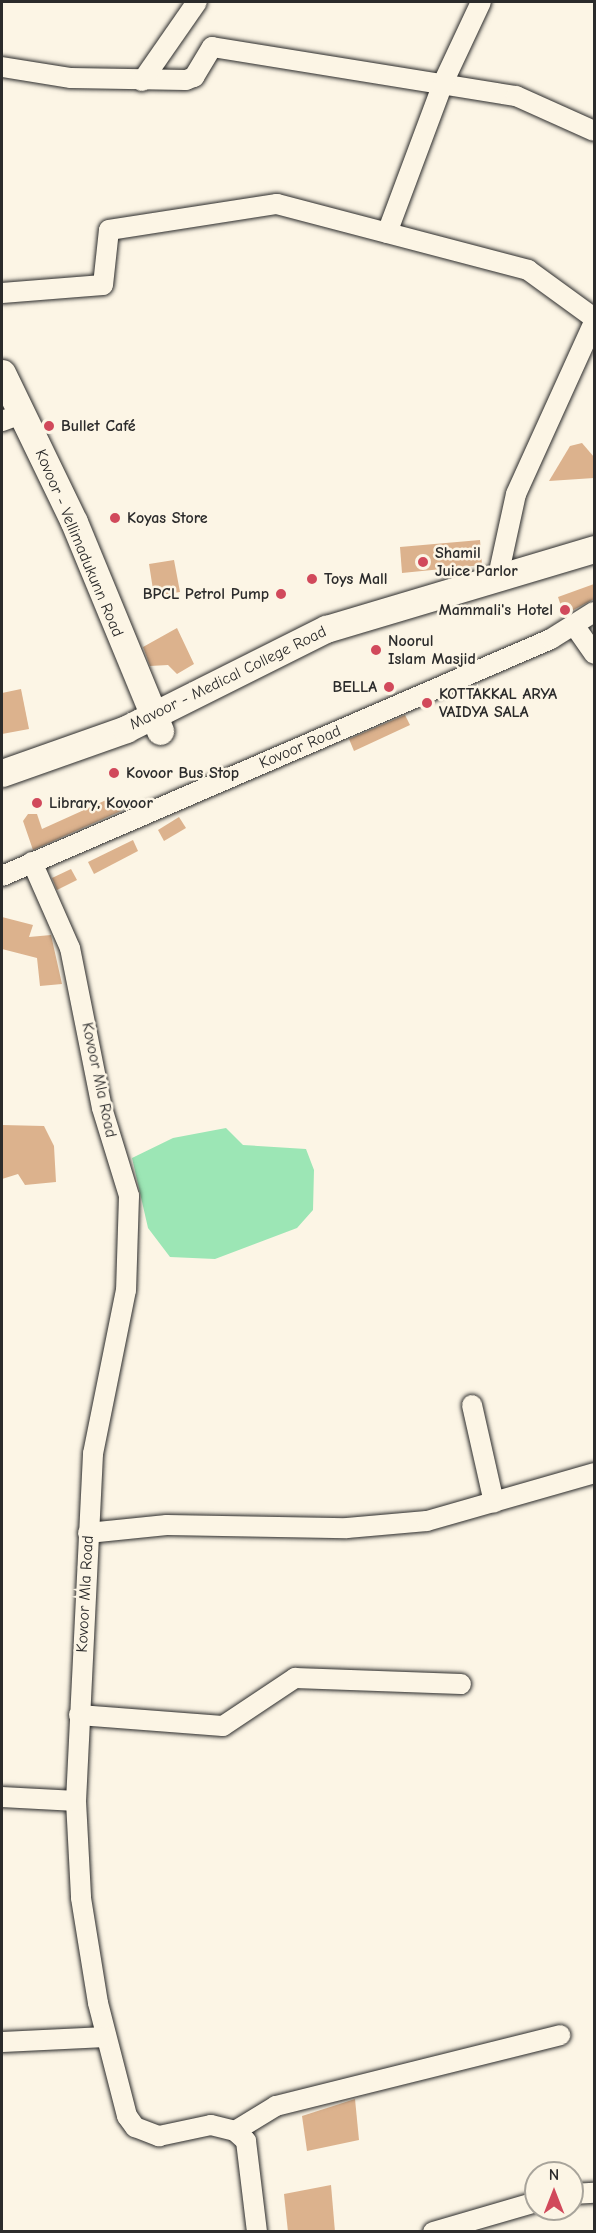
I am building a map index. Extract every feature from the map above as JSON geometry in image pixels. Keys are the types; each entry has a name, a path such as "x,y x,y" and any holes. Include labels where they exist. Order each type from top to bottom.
{"main road":[{"name":"Kovoor - Vellimadukunn Road","path":"2,373 11,418 74,522 156,723"},
{"name":"Mavoor - Medical College Road","path":"2,773 156,723 234,685 326,629 498,581 594,549"},
{"path":"234,685 332,645 594,567"},
{"path":"2,791 156,723"}],"street":[{"path":"142,81 197,2"},
{"path":"387,233 443,83 481,2"},
{"path":"2,67 142,81 194,77 212,47 516,96 594,131"},
{"path":"2,293 103,285 109,230 266,206 387,233 528,270 594,320 516,494 498,581"},
{"name":"Kovoor Road","path":"2,876 574,625 594,612"},
{"path":"574,625 594,654"},
{"name":"Kovoor Mla Road","path":"32,862 70,948 102,1108 129,1196 126,1290 93,1454 75,1801 81,1898 106,2037 121,2102 135,2127 159,2136 211,2125 235,2131"},
{"path":"472,1406 494,1503"},
{"path":"88,1533 167,1525 347,1528 427,1521 594,1473"},
{"path":"79,1715 223,1726 295,1678 461,1684"},
{"path":"2,1797 75,1801"},
{"path":"257,2232 246,2141 235,2131 276,2106 560,2035"},
{"path":"2,2042 106,2037"},
{"path":"433,2232 524,2205"}],"green space":[{"path":"226,1128 243,1145 306,1149 314,1170 313,1210 297,1228 215,1259 170,1257 148,1228 132,1158 173,1138"}],"building":[{"path":"582,443 594,457 594,478 549,481 570,446"},
{"path":"480,540 482,565 402,573 400,547"},
{"path":"174,560 180,592 154,596 149,564"},
{"path":"594,584 594,599 564,615 558,597"},
{"path":"177,628 194,664 177,674 168,665 150,666 143,647"},
{"path":"21,689 29,729 2,734 2,693"},
{"path":"405,715 410,725 354,751 349,739"},
{"path":"115,796 121,811 33,850 23,821 28,814 37,814 42,829"},
{"path":"179,817 186,828 164,841 158,830"},
{"path":"133,840 138,851 94,874 88,862"},
{"path":"71,869 77,880 57,890 52,878"},
{"path":"2,917 33,925 29,937 51,935 62,984 40,986 37,958 2,949"},
{"path":"2,1125 44,1126 54,1146 56,1182 25,1185 18,1174 2,1179"},
{"path":"355,2099 359,2140 307,2151 302,2116"},
{"path":"331,2185 335,2232 288,2232 284,2194"}],"place":[{"name":"Bullet Café","path":"49,426"},
{"name":"Koyas Store","path":"115,518"},
{"name":"Shamil Juice Parlor","path":"423,562"},
{"name":"Toys Mall","path":"312,579"},
{"name":"BPCL Petrol Pump","path":"281,594"},
{"name":"Mammali's Hotel","path":"565,610"},
{"name":"Noorul Islam Masjid","path":"376,650"},
{"name":"BELLA","path":"389,687"},
{"name":"KOTTAKKAL ARYA VAIDYA SALA","path":"427,703"},
{"name":"Kovoor Bus Stop","path":"114,773"},
{"name":"Library, Kovoor","path":"37,803"}]}
